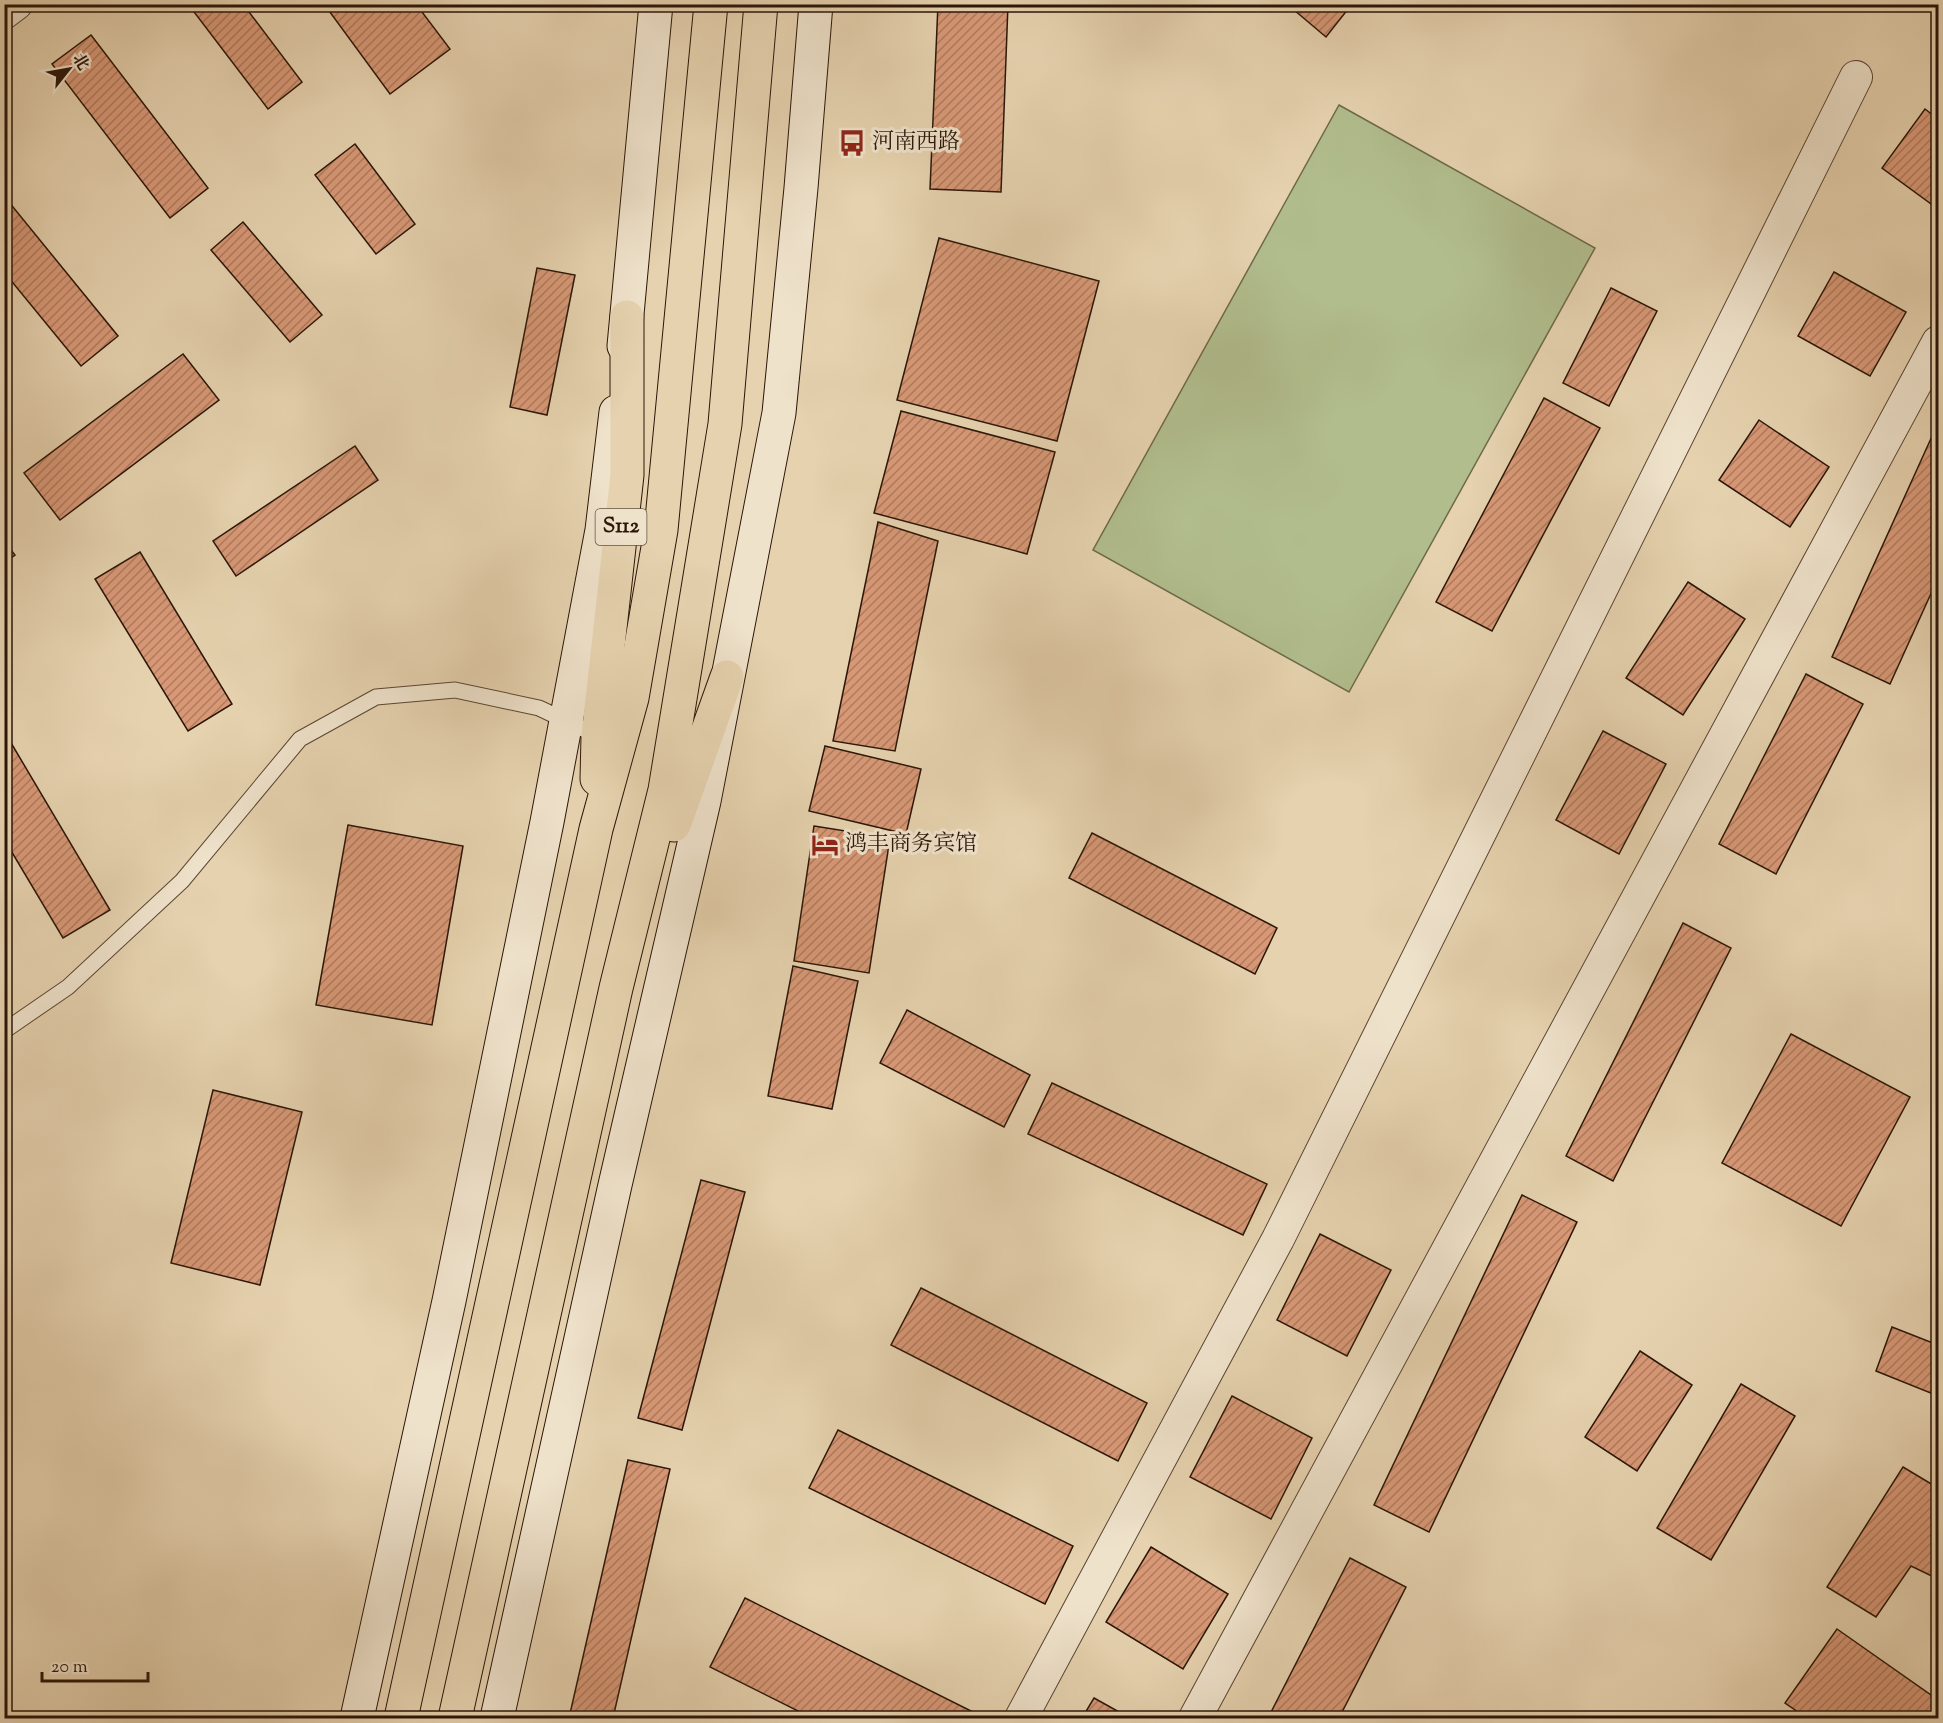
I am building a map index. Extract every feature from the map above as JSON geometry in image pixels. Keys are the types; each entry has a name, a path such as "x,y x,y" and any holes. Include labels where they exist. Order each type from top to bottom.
{"highway":[{"path":"401,1719 596,829 632,698 660,530 711,4"},
{"path":"455,1719 616,988 665,790 725,424 761,4"},
{"name":"S112","path":"596,829 598,736 627,475 627,317"},
{"path":"616,988 727,677"}],"main road":[{"name":"S112","path":"627,317 656,4"},
{"path":"497,1719 610,1206 701,813 779,414 816,4"},
{"path":"357,1719 449,1301 566,721 602,530 627,317"}],"street":[{"path":"4,13 16,4"},
{"path":"1021,1719 1278,1239 1856,77"},
{"path":"1195,1719 1938,342"}],"lane":[{"path":"4,1031 68,987 182,881 300,740 376,697 455,690 539,708 598,736"}],"green space":[{"path":"1339,105 1595,248 1349,692 1093,550"}],"building":[{"path":"188,4 243,4 302,82 268,109"},
{"path":"324,4 416,4 450,49 390,94"},
{"path":"938,4 1008,4 1001,192 930,189"},
{"path":"1287,4 1352,4 1326,37"},
{"path":"91,35 208,188 170,218 52,64"},
{"path":"1925,109 1938,119 1938,209 1882,168"},
{"path":"355,144 415,224 376,254 315,175"},
{"path":"4,196 118,336 81,366 4,272"},
{"path":"243,222 322,315 290,342 211,250"},
{"path":"939,238 1099,281 1057,441 897,400"},
{"path":"537,268 575,275 547,415 510,407"},
{"path":"1834,272 1906,312 1870,376 1798,336"},
{"path":"1611,288 1657,311 1609,406 1563,383"},
{"path":"183,354 219,400 60,520 24,473"},
{"path":"1544,398 1600,428 1492,631 1436,602"},
{"path":"901,411 1055,452 1027,554 874,513"},
{"path":"1759,420 1829,467 1790,527 1719,480"},
{"path":"1938,423 1938,578 1890,684 1832,657"},
{"path":"355,446 378,480 236,576 213,541"},
{"path":"878,522 938,541 895,751 833,741"},
{"path":"4,541 15,555 4,563"},
{"path":"140,552 232,704 188,731 95,579"},
{"path":"1688,582 1745,619 1683,715 1626,678"},
{"path":"1806,674 1863,704 1776,874 1719,844"},
{"path":"4,731 110,910 63,938 4,839"},
{"path":"1603,731 1666,764 1619,854 1556,820"},
{"path":"825,746 921,769 906,834 809,811"},
{"path":"348,825 463,846 432,1025 316,1005"},
{"path":"814,826 890,838 869,973 794,961"},
{"path":"1092,833 1277,928 1255,974 1069,878"},
{"path":"1683,923 1731,948 1613,1181 1566,1156"},
{"path":"793,966 858,981 832,1109 768,1096"},
{"path":"907,1010 1030,1075 1004,1127 880,1063"},
{"path":"1791,1034 1910,1097 1841,1226 1722,1163"},
{"path":"1052,1083 1267,1184 1243,1235 1028,1134"},
{"path":"213,1090 302,1112 260,1285 171,1263"},
{"path":"701,1180 745,1192 682,1430 638,1418"},
{"path":"1522,1195 1577,1222 1429,1532 1374,1505"},
{"path":"1320,1234 1391,1270 1347,1356 1277,1320"},
{"path":"921,1288 1147,1403 1118,1461 891,1345"},
{"path":"1892,1327 1938,1345 1938,1396 1876,1371"},
{"path":"1640,1351 1692,1385 1637,1471 1585,1437"},
{"path":"1741,1384 1795,1416 1711,1560 1657,1528"},
{"path":"1232,1396 1312,1438 1271,1519 1190,1477"},
{"path":"838,1430 1073,1546 1045,1604 809,1488"},
{"path":"628,1460 670,1469 613,1718 569,1718"},
{"path":"1903,1467 1938,1488 1938,1579 1911,1566 1876,1617 1827,1587"},
{"path":"1151,1547 1228,1594 1183,1669 1106,1622"},
{"path":"1350,1558 1406,1587 1339,1718 1268,1718"},
{"path":"745,1598 985,1718 812,1718 710,1667"},
{"path":"1837,1629 1938,1700 1938,1718 1807,1718 1785,1703"},
{"path":"1094,1698 1130,1718 1082,1718"}],"place":[{"name":"河南西路","path":"852,143"},
{"name":"鸿丰商务宾馆","path":"825,845"}]}
